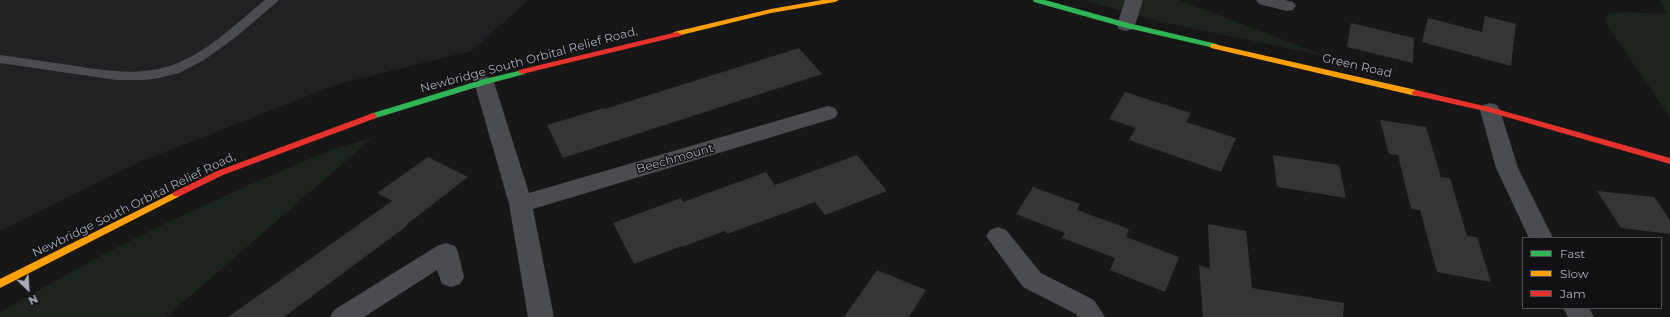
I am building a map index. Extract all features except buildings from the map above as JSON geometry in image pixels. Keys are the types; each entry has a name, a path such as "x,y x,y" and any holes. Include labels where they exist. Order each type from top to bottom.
{"street":[{"name":"Newbridge South Orbital Relief Road,","path":"0,284 220,173 359,120 484,82 771,11 835,0"},
{"name":"Green Road","path":"1037,0 1126,25 1490,110 1670,161"},
{"path":"1126,25 1134,0"},
{"path":"1265,0 1287,6"},
{"path":"484,82 521,204 541,317"},
{"path":"1490,110 1507,168 1541,237"},
{"name":"Beechmount","path":"521,204 828,114"},
{"path":"998,236 1032,280 1085,307 1092,317"},
{"path":"343,317 446,252 451,277"}],"lane":[{"path":"0,59 118,77 144,77 164,73 187,64 215,46 272,0"}],"shaded area":[{"path":"0,0 529,0 471,51 338,84 137,163 0,231"},
{"path":"1083,0 1179,0 1326,56 1157,21"},
{"path":"1660,0 1670,0 1670,117 1605,22 1608,14 1625,12 1667,14"},
{"path":"372,138 166,317 0,317 0,312 102,255 168,222 253,183 333,149"}],"traffic: fast":[{"path":"1037,0 1126,25 1214,46"},
{"path":"373,116 522,72"}],"traffic: slow":[{"path":"677,34 771,11 835,0"},
{"path":"1214,46 1416,93"},
{"path":"0,284 177,194"}],"traffic: jam":[{"path":"522,72 677,34"},
{"path":"1416,93 1490,110 1670,161"},
{"path":"177,194 220,173 373,116"}]}
